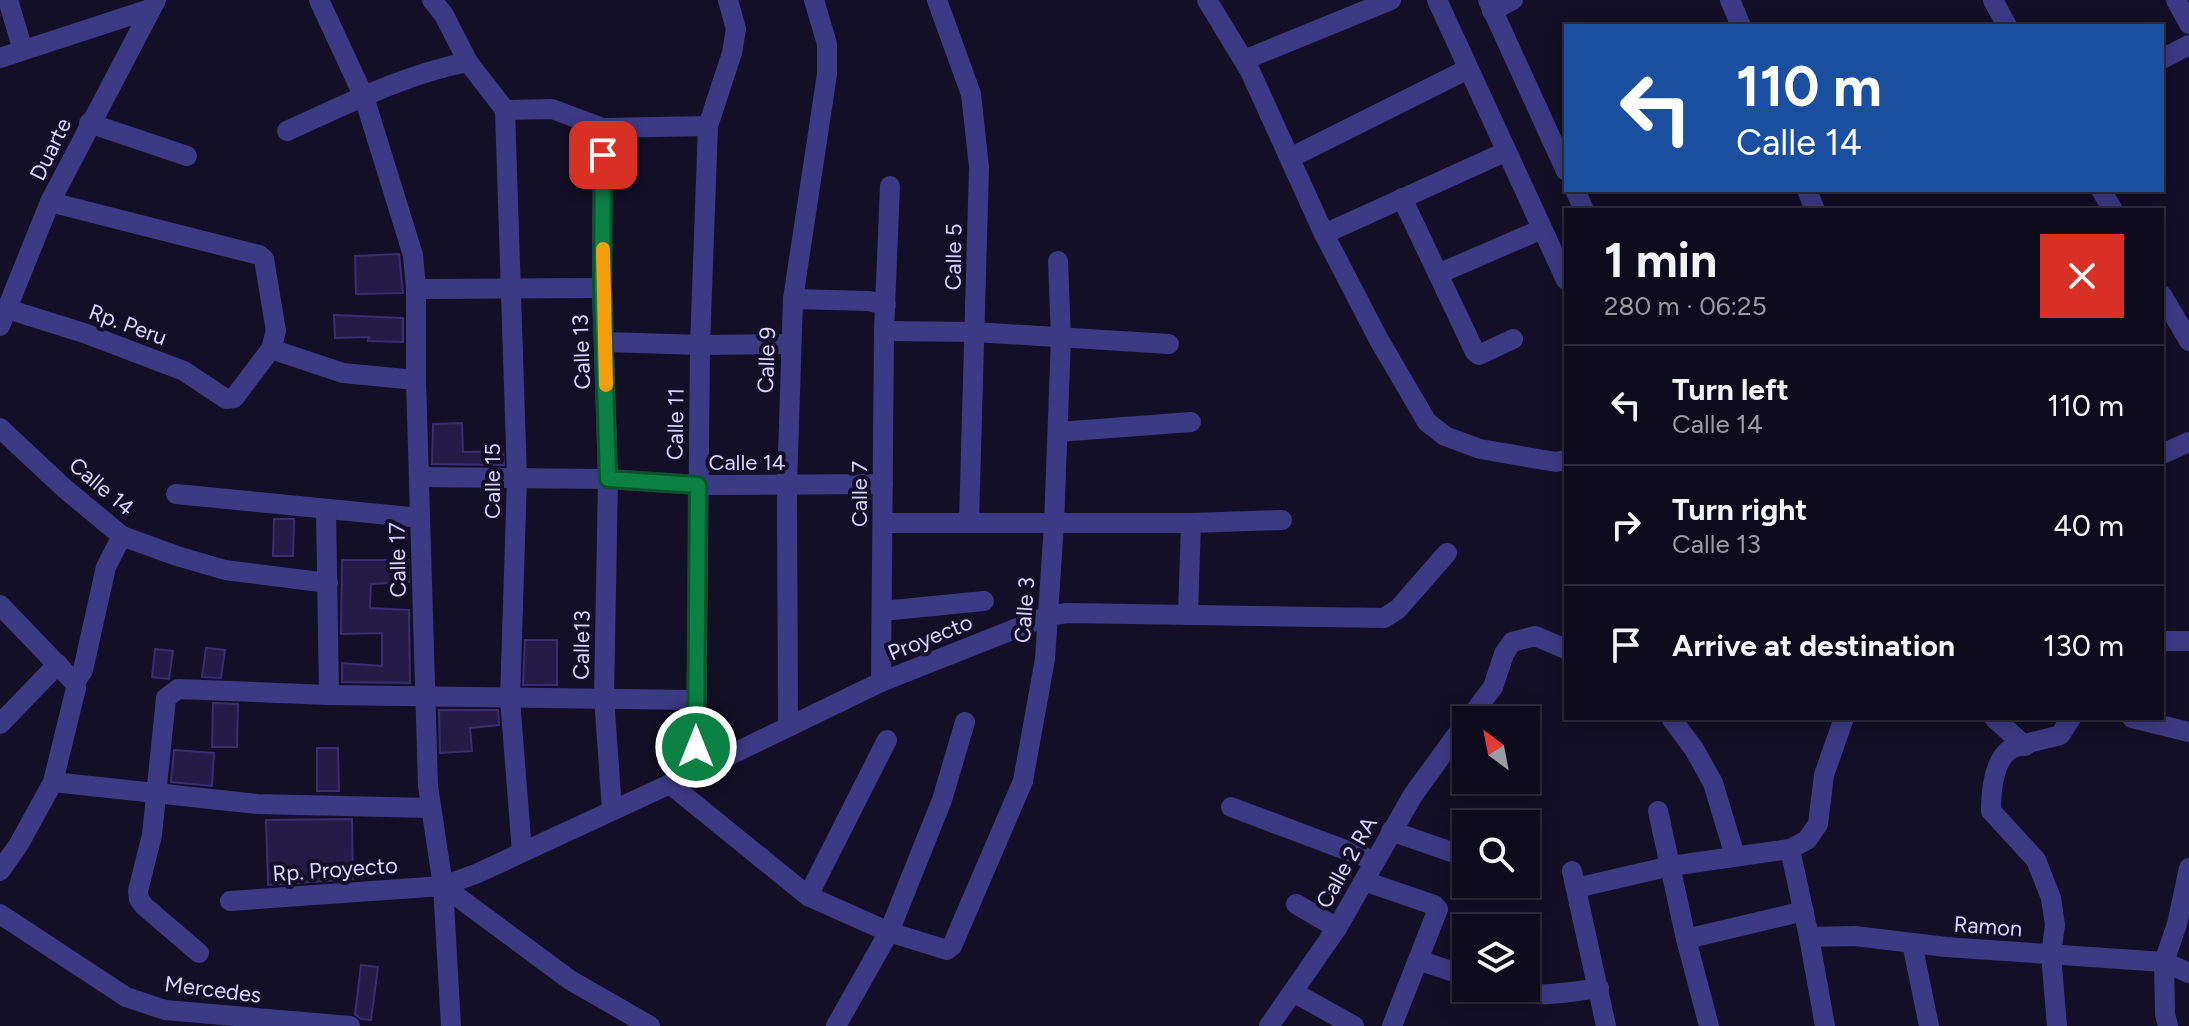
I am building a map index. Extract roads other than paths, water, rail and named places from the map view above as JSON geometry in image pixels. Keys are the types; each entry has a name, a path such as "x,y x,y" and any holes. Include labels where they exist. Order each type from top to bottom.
{"street":[{"path":"8,0 23,50"},
{"name":"Calle 17","path":"319,0 364,97 409,240 416,289 424,697 430,808 443,886 451,1026"},
{"path":"432,0 444,15 468,62 505,110 552,109 603,128 708,126"},
{"name":"Calle 11","path":"696,771 700,345 708,126 732,53 736,29 728,0"},
{"name":"Calle 9","path":"788,725 787,486 793,299 827,74 827,44 814,0"},
{"name":"Calle 5","path":"937,0 971,94 979,167 969,522"},
{"path":"1207,0 1244,60 1324,234 1379,340 1427,422 1445,436 1480,449 1556,462 1564,460"},
{"path":"1244,60 1391,0"},
{"path":"1437,0 1564,276"},
{"path":"1513,0 1490,5 1564,167"},
{"path":"1730,0 1740,24"},
{"path":"1993,0 2006,24"},
{"path":"2176,0 2189,24"},
{"path":"0,58 153,4"},
{"name":"Duarte","path":"3,317 50,202 153,4"},
{"path":"2164,58 2189,45"},
{"path":"287,131 364,97 468,62"},
{"path":"1290,158 1468,69"},
{"name":"Calle 15","path":"505,110 517,478 510,699 522,852"},
{"path":"89,123 187,156"},
{"name":"Calle 13","path":"603,128 602,288 608,479"},
{"path":"1324,234 1505,152"},
{"name":"Calle 7","path":"881,682 884,331 890,186"},
{"path":"1402,198 1477,354 1513,339"},
{"path":"50,202 259,255 264,259 276,331 271,349 343,373 416,380"},
{"path":"1438,274 1542,229"},
{"name":"Calle 3","path":"889,932 947,950 952,946 1023,781 1045,659 1048,616 1061,338 1058,261"},
{"path":"416,289 602,288"},
{"path":"2164,298 2189,341"},
{"path":"793,299 869,301 886,305"},
{"name":"Rp. Peru","path":"3,317 84,333 184,371 226,399 234,398 271,349"},
{"path":"884,331 975,332 1169,344"},
{"path":"606,342 791,344"},
{"path":"1058,432 1191,422"},
{"name":"Calle 14","path":"0,428 64,488 122,536 225,570 328,583"},
{"path":"2164,453 2189,442"},
{"name":"Calle 14","path":"419,477 608,479 698,485 883,484"},
{"name":"Calle13","path":"608,479 604,697 612,810"},
{"path":"176,494 420,518"},
{"path":"326,511 329,695"},
{"path":"884,523 1282,520"},
{"path":"1188,613 1191,523"},
{"path":"75,683 83,670 106,567 122,536"},
{"name":"Proyecto","path":"443,886 670,784 881,682 1048,616 1067,613 1188,613 1384,618 1398,609 1447,553"},
{"path":"882,611 984,601"},
{"path":"0,605 58,664 76,688 53,782 19,844 0,871"},
{"name":"Calle 2 RA","path":"1478,706 1493,687 1504,654 1512,642 1535,636 1564,648"},
{"path":"2164,641 2189,641"},
{"path":"0,724 58,664"},
{"path":"199,953 139,899 138,891 152,835 166,698 170,693 178,689 510,699 604,697 696,700"},
{"path":"1672,720 1694,749 1713,783 1735,856"},
{"path":"1606,1026 1574,880 1790,849 1807,840 1818,824 1824,775 1843,720"},
{"path":"1996,720 2025,746"},
{"path":"2057,1026 2051,954 2055,925 2051,898 2036,860 1991,811 1991,794 2000,761 2011,748 2060,735 2070,720"},
{"path":"2140,720 2189,732"},
{"path":"836,1026 889,932 942,800 965,722"},
{"path":"808,896 887,740"},
{"name":"Calle 2 RA","path":"1269,1026 1337,928 1413,795 1452,742"},
{"path":"53,782 257,804 430,808"},
{"path":"670,784 808,896 889,932"},
{"path":"1231,807 1375,861"},
{"path":"1658,811 1709,1026"},
{"path":"1391,831 1452,852"},
{"path":"1790,849 1825,1026"},
{"path":"2168,1026 2164,962 2177,924 2189,868"},
{"path":"1364,881 1437,906 1392,1026"},
{"path":"443,886 570,980 650,1026"},
{"name":"Rp. Proyecto","path":"230,901 443,886"},
{"path":"1296,904 1337,928"},
{"path":"1686,939 1804,911"},
{"name":"Mercedes","path":"0,914 126,997 144,1004 165,1010 271,1023 350,1026"},
{"name":"Ramon","path":"1809,937 1855,936 2164,962 2189,973"},
{"path":"1912,943 1929,1026"},
{"path":"1418,960 1452,971"},
{"path":"1540,996 1599,988"},
{"path":"1293,992 1354,1026"}]}
